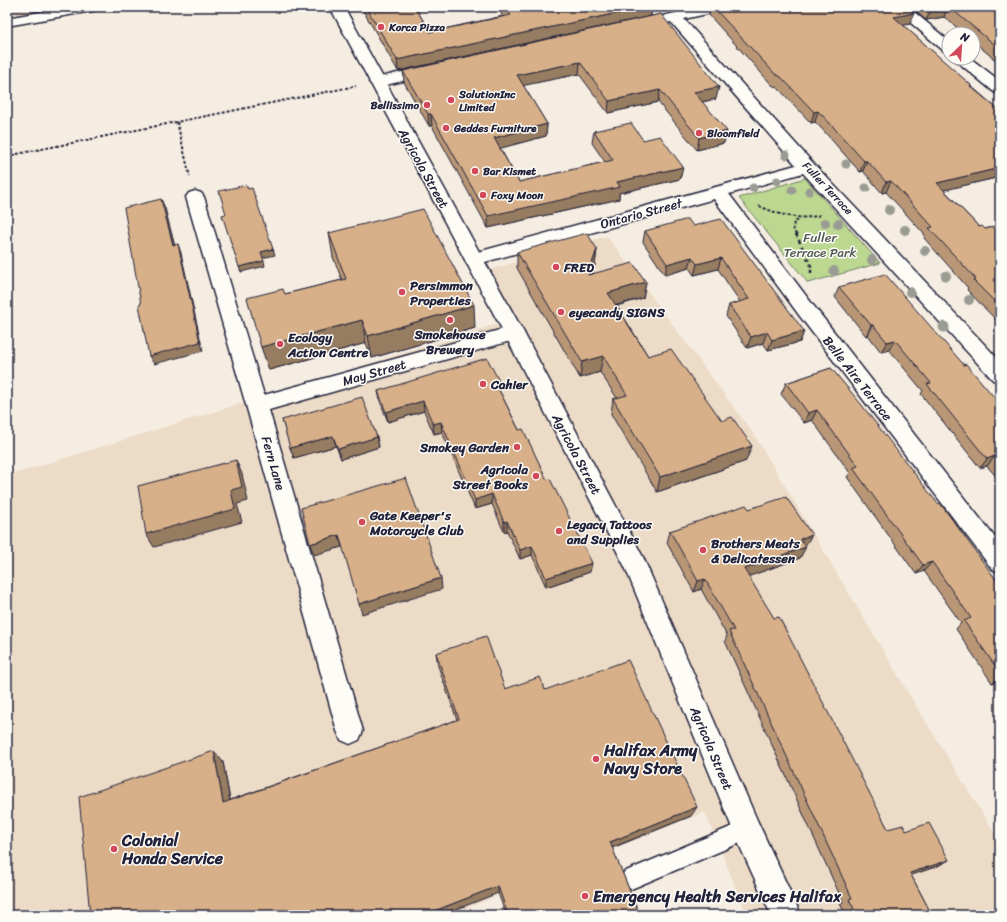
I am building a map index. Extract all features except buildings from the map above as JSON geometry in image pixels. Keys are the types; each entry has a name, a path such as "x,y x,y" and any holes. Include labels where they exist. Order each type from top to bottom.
{"street":[{"path":"7,22 92,7"},
{"name":"Agricola Street","path":"337,7 514,333 635,564 747,830 786,915"},
{"path":"653,22 720,7"},
{"path":"899,7 941,41"},
{"name":"Fuller Terrace","path":"675,18 807,167 1000,374"},
{"path":"971,66 1000,90"},
{"path":"377,82 444,67"},
{"name":"Ontario Street","path":"474,259 807,167"},
{"name":"Belle Aire Terrace","path":"718,192 797,298 1000,562"},
{"name":"Fern Lane","path":"195,197 257,405 350,731"},
{"name":"May Street","path":"257,405 514,333"}],"lane":[{"path":"630,879 747,830"}],"path":[{"path":"7,156 377,82"},
{"path":"177,122 195,197"},
{"path":"756,205 775,213 800,219 812,218 826,213 849,211"},
{"path":"797,298 812,276 811,266 793,228 794,222 800,219"}],"shaded area":[{"path":"7,7 32,7 35,20 7,25"},
{"path":"607,236 755,436 912,699 1000,842 1000,915 747,915 705,812 449,915 7,915 7,476 507,321 479,273"}],"green space":[{"name":"Fuller Terrace Park","path":"805,178 880,263 808,283 739,198"}],"place":[{"name":"Korca Pizza","path":"381,27"},
{"name":"SolutionInc Limited","path":"451,100"},
{"name":"Bellissimo","path":"427,105"},
{"name":"Geddes Furniture","path":"446,128"},
{"name":"Bloomfield","path":"699,133"},
{"name":"Bar Kismet","path":"475,171"},
{"name":"Foxy Moon","path":"483,195"},
{"name":"FRED","path":"556,267"},
{"name":"Persimmon Properties","path":"402,292"},
{"name":"eyecandy SIGNS","path":"561,312"},
{"name":"Smokehouse Brewery","path":"450,320"},
{"name":"Ecology Action Centre","path":"280,344"},
{"name":"Cahier","path":"483,384"},
{"name":"Smokey Garden","path":"517,447"},
{"name":"Agricola Street Books","path":"536,476"},
{"name":"Gate Keeper's Motorcycle Club","path":"362,522"},
{"name":"Legacy Tattoos and Supplies","path":"559,531"},
{"name":"Brothers Meats & Delicatessen","path":"703,550"},
{"name":"Halifax Army Navy Store","path":"596,759"},
{"name":"Colonial Honda Service","path":"114,849"},
{"name":"Emergency Health Services Halifax","path":"585,896"}]}
